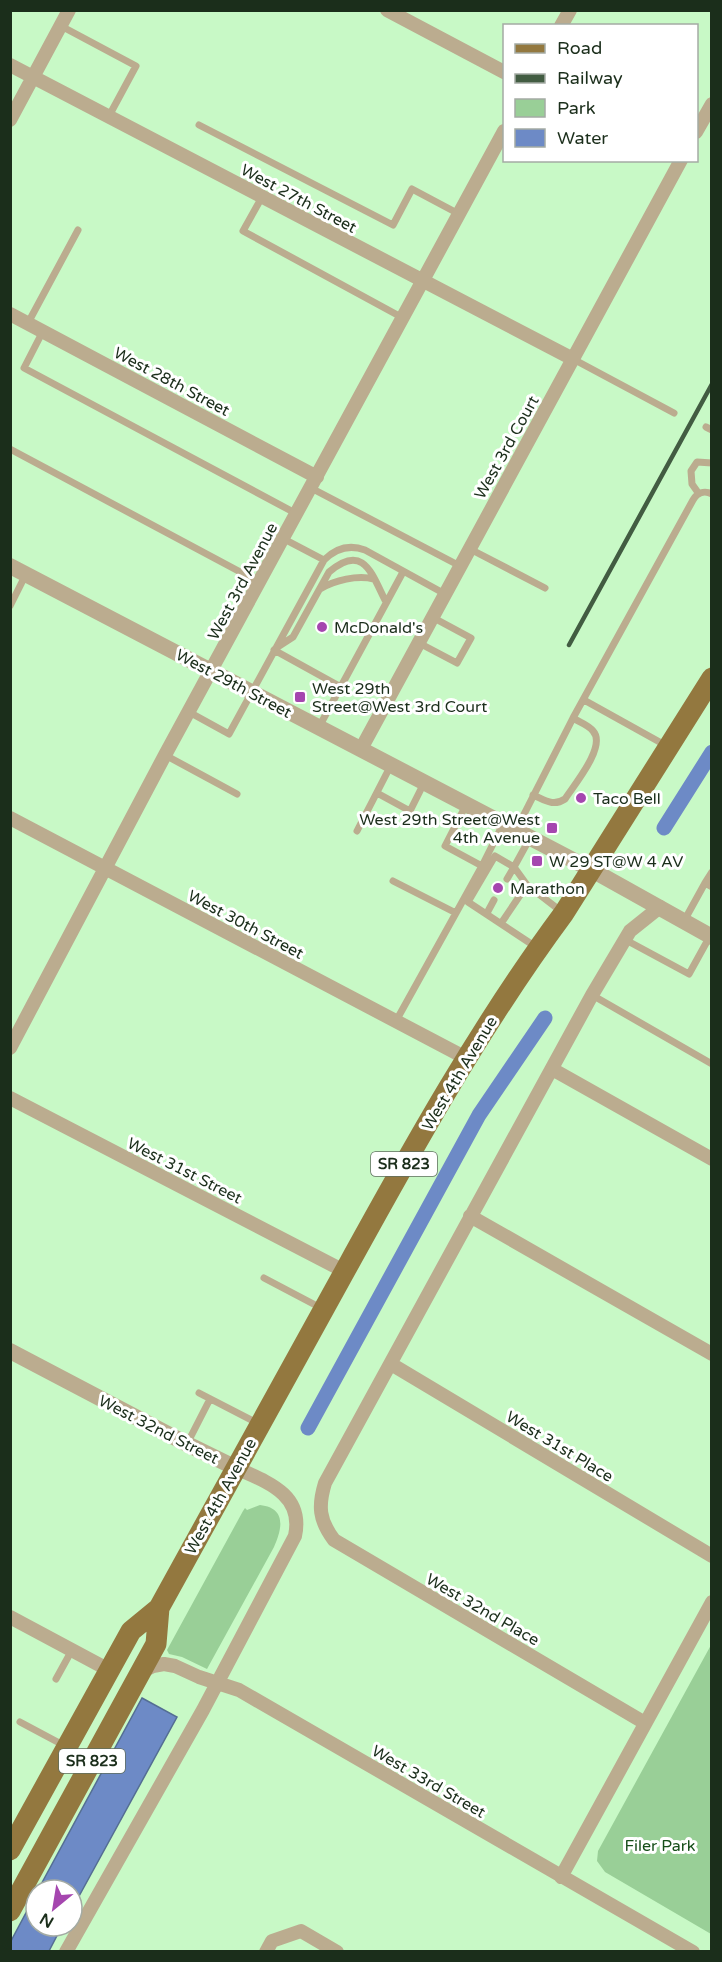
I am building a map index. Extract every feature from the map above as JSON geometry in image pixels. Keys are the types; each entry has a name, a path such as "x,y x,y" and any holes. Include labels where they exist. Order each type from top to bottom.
{"main road":[{"name":"West 4th Avenue","path":"10,1850 131,1631 159,1608 344,1271 466,1059 592,870 711,678"},
{"name":"West 4th Avenue","path":"10,1911 156,1644 159,1608"},
{"path":"10,1887 10,1904"}],"street":[{"path":"10,120 69,10"},
{"path":"387,10 503,71"},
{"path":"562,24 570,10"},
{"name":"West 27th Street","path":"10,65 573,359"},
{"path":"698,128 711,104"},
{"name":"West 3rd Avenue","path":"10,1048 165,755 503,133"},
{"name":"West 3rd Court","path":"361,749 680,162"},
{"name":"West 28th Street","path":"10,314 314,482"},
{"name":"West 29th Street","path":"10,566 592,870 711,936"},
{"name":"West 30th Street","path":"10,818 466,1059"},
{"path":"391,1364 470,1216 624,939 634,926 660,907"},
{"path":"552,1069 711,1159"},
{"name":"West 31st Street","path":"10,1098 344,1271"},
{"path":"470,1216 711,1354"},
{"name":"West 32nd Street","path":"10,1351 187,1444 262,1480 287,1497 297,1516 295,1536 218,1683"},
{"name":"West 32nd Place","path":"391,1364 325,1483 321,1498 324,1526 334,1540 645,1723"},
{"name":"West 31st Place","path":"391,1364 711,1556"},
{"path":"561,1877 711,1602"},
{"path":"10,1617 109,1670"},
{"name":"West 33rd Street","path":"141,1672 164,1664 175,1666 239,1690 693,1952"},
{"path":"66,1952 218,1683"},
{"path":"266,1952 272,1941 301,1931 338,1952"}],"lane":[{"path":"61,26 136,66 109,117"},
{"path":"199,125 393,225 412,189 459,214"},
{"path":"262,197 243,231 403,318"},
{"path":"28,324 78,230"},
{"path":"43,331 24,368 297,514"},
{"path":"573,359 674,414"},
{"path":"10,449 260,582"},
{"path":"699,494 692,484 691,471 698,462 711,463"},
{"path":"314,482 460,566"},
{"path":"396,1021 482,866 516,831 573,718 693,500 703,492 711,494"},
{"path":"284,538 324,560"},
{"path":"189,712 229,734 324,560 341,548 355,546 445,594"},
{"path":"470,549 545,588"},
{"path":"274,650 293,637 329,572 348,560 360,560 367,565 386,602"},
{"path":"319,727 403,572"},
{"path":"10,606 26,574"},
{"path":"318,591 331,583 364,576 374,579"},
{"path":"419,643 457,663 471,638 432,617"},
{"path":"274,650 341,687"},
{"path":"584,700 669,747"},
{"path":"533,795 551,803 561,802 595,752 597,738 594,731 573,718"},
{"path":"165,755 237,794"},
{"path":"357,831 391,765"},
{"path":"377,793 410,811 424,782"},
{"path":"466,805 445,846 482,866"},
{"path":"507,879 514,867 516,831"},
{"path":"538,948 468,902 495,856 514,867 527,885 564,913"},
{"path":"684,921 708,885 711,872"},
{"path":"393,881 456,913"},
{"path":"501,922 527,885"},
{"path":"487,913 494,900"},
{"path":"624,939 689,974 711,936"},
{"path":"592,995 711,1064"},
{"path":"264,1278 323,1309"},
{"path":"199,1393 259,1424"},
{"path":"187,1444 210,1399"},
{"path":"56,1679 72,1650"},
{"path":"20,1722 67,1748"}],"green space":[{"path":"260,1505 275,1510 278,1515 280,1527 277,1540 207,1669 182,1657 169,1654 167,1650 243,1511 245,1508 247,1510"},
{"name":"Filer Park","path":"711,1645 711,1934 605,1872 597,1861 598,1851"}],"water":[{"path":"142,1698 177,1717 84,1887 84,1878 44,1878"},
{"path":"24,1917 24,1938 56,1938 49,1951 11,1951 11,1941"}],"waterway":[{"path":"664,828 712,752"},
{"path":"308,1428 479,1115 545,1018"}],"railway":[{"path":"569,645 712,384"}],"place":[{"name":"McDonald's","path":"322,627"},
{"name":"West 29th Street@West 3rd Court","path":"300,697"},
{"name":"Taco Bell","path":"581,798"},
{"name":"West 29th Street@West 4th Avenue","path":"552,828"},
{"name":"W 29 ST@W 4 AV","path":"537,861"},
{"name":"Marathon","path":"498,888"}]}
